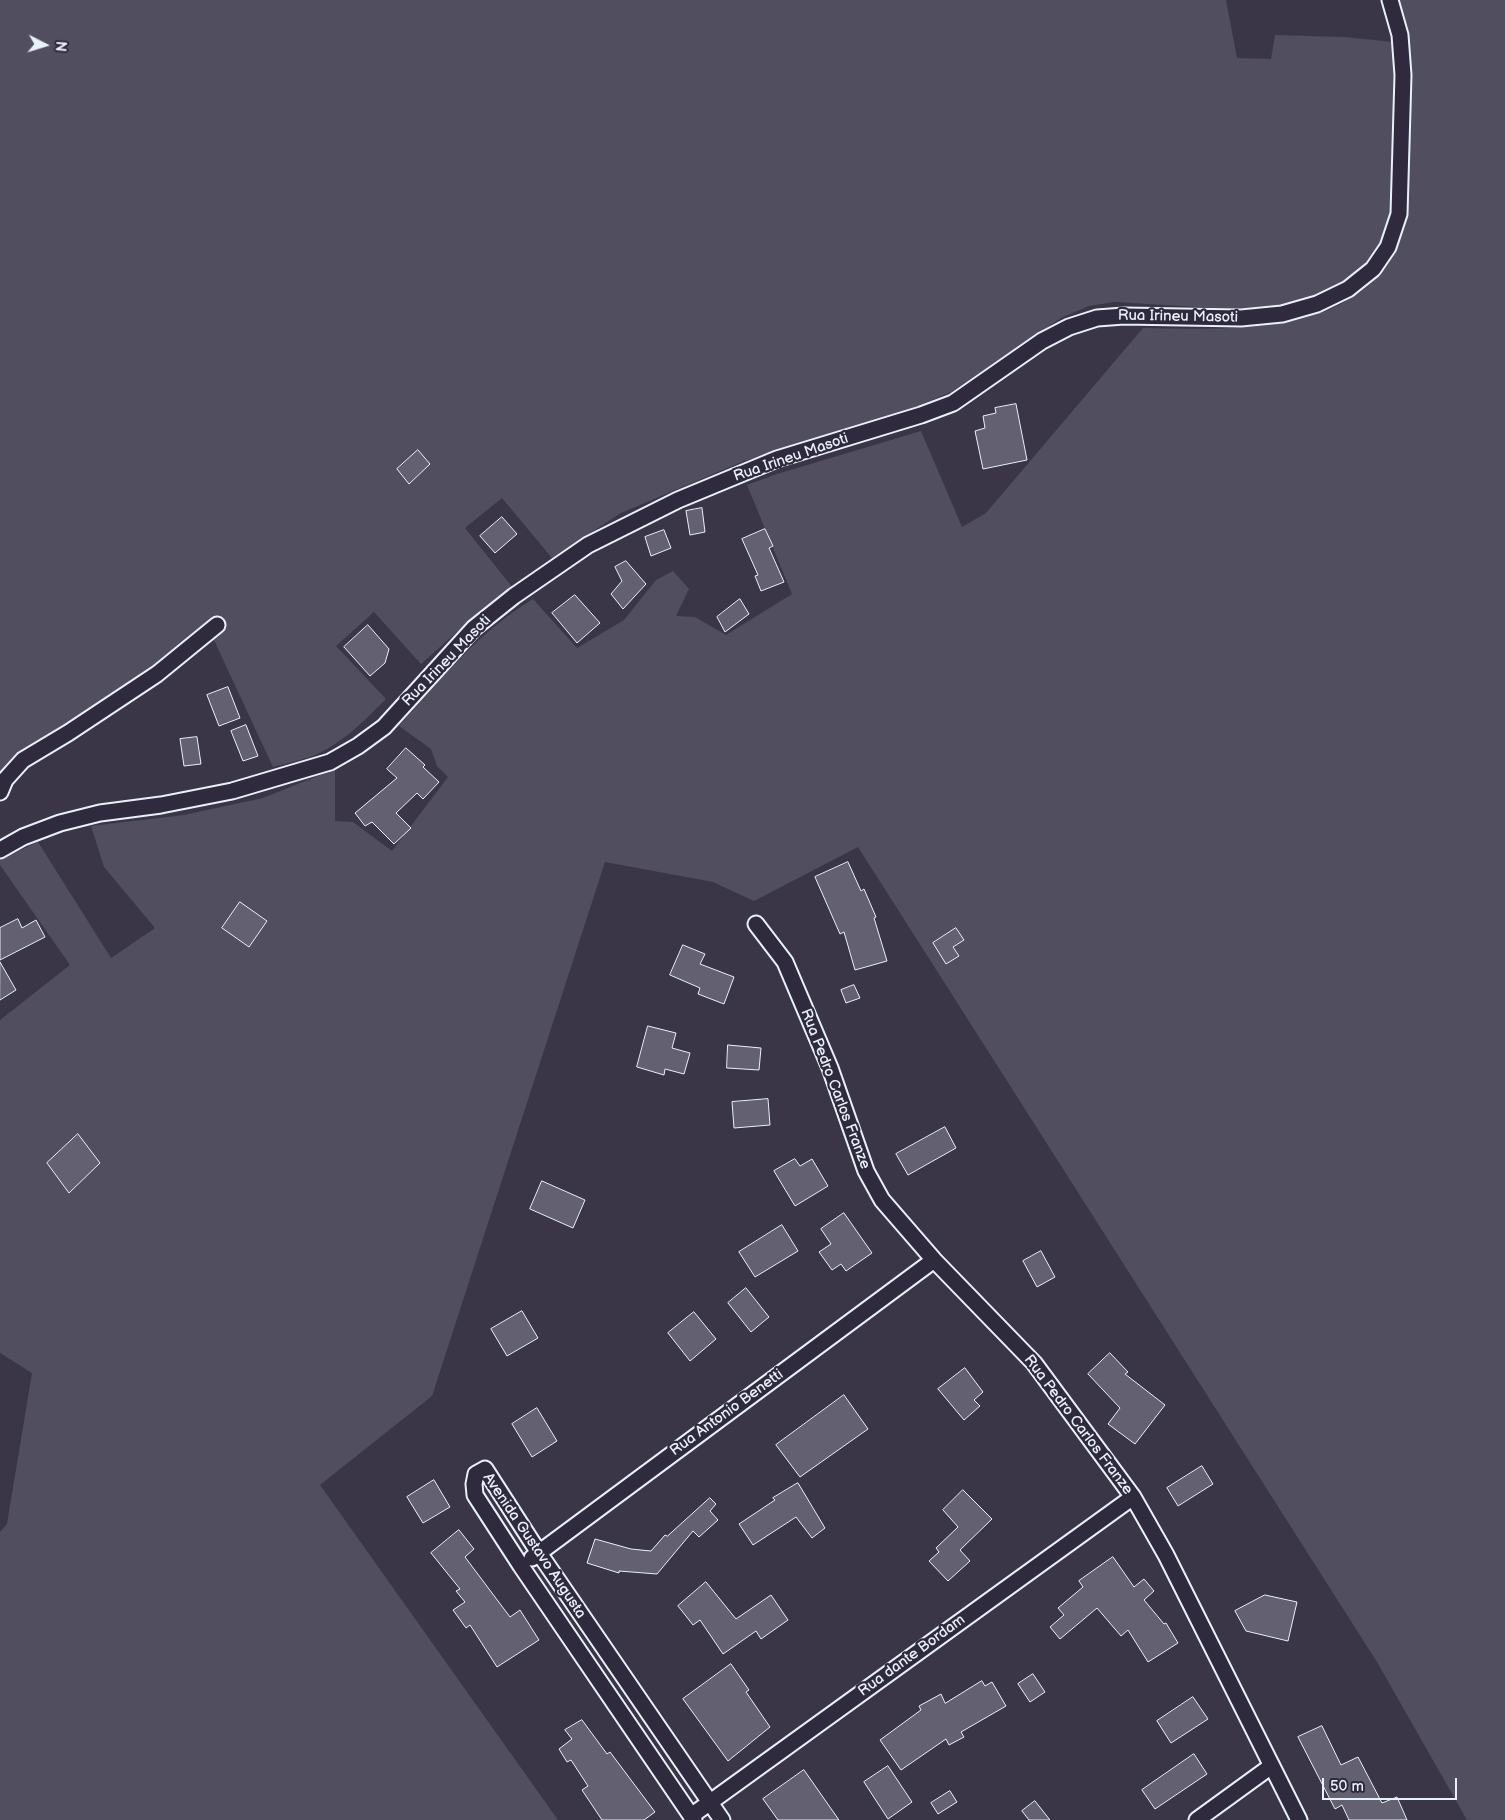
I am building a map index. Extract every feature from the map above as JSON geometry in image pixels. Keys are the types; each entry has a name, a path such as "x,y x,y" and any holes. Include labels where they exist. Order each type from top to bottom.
{"street":[{"name":"Rua Irineu Masoti","path":"0,850 23,837 60,823 100,813 161,805 232,791 330,762 358,746 384,727 474,628 514,596 588,545 678,500 777,459 921,415 953,402 1042,341 1069,326 1097,318 1124,316 1241,318 1282,314 1316,304 1348,289 1373,269 1388,247 1399,214 1403,75 1400,36 1390,0"},
{"path":"0,792 5,780 23,760 68,733 157,674 217,625"},
{"name":"Rua Pedro Carlos Franze","path":"756,924 784,962 830,1068 866,1171 882,1200 934,1260 1034,1363 1133,1497 1166,1555 1270,1767 1299,1820"},
{"name":"Rua Antonio Benetti","path":"521,1566 934,1260"},
{"name":"Avenida Gustavo Augusta","path":"692,1818 475,1495 474,1484 476,1474 485,1469 539,1553 722,1820"},
{"name":"Rua dante Bordam","path":"692,1818 710,1802 1133,1497"},
{"path":"1197,1820 1270,1767"}],"shaded area":[{"path":"0,0 1226,0 1237,58 1271,59 1275,35 1344,37 1394,42 1392,213 1383,244 1366,266 1311,298 1277,305 1233,309 1114,302 1089,306 1061,318 951,392 903,412 744,461 621,513 552,558 502,498 465,528 513,588 467,623 421,664 374,612 336,646 386,699 341,740 310,757 273,767 213,638 224,629 214,617 137,679 23,750 0,778"},
{"path":"1396,0 1505,0 1505,1820 1467,1820 1377,1662 858,847 754,901 713,882 605,862 432,1396 320,1485 558,1820 0,1820 0,1532 7,1524 32,1373 0,1353 0,1020 70,965 0,865 0,860 38,842 111,958 155,928 104,867 91,826 184,815 263,798 335,769 335,821 353,822 392,851 448,777 437,766 431,749 399,726 477,641 494,626 533,599 577,648 624,620 656,580 673,571 689,589 676,616 695,617 726,635 792,594 747,485 777,474 921,431 962,527 986,513 1143,328 1208,329 1278,323 1311,316 1342,304 1368,286 1389,261 1398,240 1404,218 1406,203"}],"building":[{"path":"1016,404 1027,460 983,469 975,431 985,428 983,416 996,413 995,408"},
{"path":"418,450 430,464 409,484 397,469"},
{"path":"702,508 705,532 690,535 686,511"},
{"path":"502,517 517,534 495,553 480,536"},
{"path":"765,529 773,546 769,548 784,582 761,591 755,576 758,575 742,539"},
{"path":"664,530 671,548 651,556 645,537"},
{"path":"626,561 646,584 623,609 611,594 622,581 615,567"},
{"path":"575,595 600,623 577,643 552,613"},
{"path":"740,599 749,614 725,632 717,617"},
{"path":"368,625 389,649 385,663 370,676 344,647"},
{"path":"228,687 240,718 219,726 207,695"},
{"path":"246,725 258,756 243,761 231,731"},
{"path":"197,737 201,764 184,766 180,739"},
{"path":"406,748 425,765 423,767 439,782 423,799 417,793 396,813 411,828 394,844 372,822 365,826 355,813 397,778 387,769"},
{"path":"848,862 861,891 864,889 876,917 874,918 887,961 855,970 844,932 840,934 815,877"},
{"path":"240,902 267,921 249,947 222,928"},
{"path":"18,919 22,928 36,920 45,937 0,960 0,928"},
{"path":"956,928 964,940 953,947 959,956 946,964 933,943"},
{"path":"683,945 705,954 700,964 734,977 724,1004 698,994 700,988 670,975"},
{"path":"0,962 16,990 0,1000"},
{"path":"854,985 860,998 846,1003 841,990"},
{"path":"648,1026 676,1033 672,1048 690,1053 684,1074 665,1069 664,1075 637,1067"},
{"path":"728,1045 761,1048 759,1070 727,1068"},
{"path":"768,1099 770,1125 734,1128 732,1102"},
{"path":"945,1127 956,1148 908,1175 896,1154"},
{"path":"78,1134 100,1163 69,1193 47,1163"},
{"path":"795,1159 800,1166 812,1159 828,1186 795,1206 774,1171"},
{"path":"542,1181 585,1200 573,1228 530,1209"},
{"path":"844,1213 872,1253 846,1271 841,1264 832,1270 819,1252 831,1244 821,1229"},
{"path":"782,1225 798,1251 755,1277 739,1252"},
{"path":"1041,1251 1055,1277 1037,1287 1023,1261"},
{"path":"746,1288 769,1317 751,1332 728,1303"},
{"path":"522,1311 538,1338 507,1356 491,1329"},
{"path":"694,1312 716,1339 690,1361 668,1333"},
{"path":"1110,1353 1128,1372 1125,1374 1165,1405 1135,1444 1108,1424 1120,1408 1088,1374"},
{"path":"965,1368 983,1392 974,1400 980,1406 964,1420 938,1389"},
{"path":"844,1395 868,1429 800,1477 776,1445"},
{"path":"537,1408 557,1441 532,1457 512,1424"},
{"path":"1202,1466 1213,1484 1178,1506 1167,1488"},
{"path":"434,1480 450,1507 423,1523 407,1497"},
{"path":"798,1483 825,1528 812,1538 796,1517 753,1545 739,1524 775,1500 773,1498"},
{"path":"963,1490 992,1519 960,1550 970,1561 948,1581 929,1561 939,1552 936,1548 958,1527 943,1510"},
{"path":"710,1498 716,1504 710,1511 718,1520 699,1537 693,1531 657,1574 619,1571 619,1573 587,1563 595,1539 631,1549 651,1551 665,1535 667,1536"},
{"path":"459,1530 474,1549 465,1557 510,1617 520,1610 539,1640 497,1667 470,1625 466,1628 453,1610 465,1602 456,1591 460,1589 431,1553"},
{"path":"1113,1557 1134,1587 1144,1579 1154,1591 1144,1600 1164,1624 1166,1623 1178,1643 1148,1662 1128,1630 1121,1636 1097,1608 1060,1639 1050,1627 1064,1615 1058,1608 1083,1587 1079,1581"},
{"path":"706,1582 736,1619 771,1595 788,1620 761,1639 756,1631 723,1654 700,1620 693,1625 678,1606"},
{"path":"1265,1595 1297,1602 1288,1641 1246,1631 1235,1611"},
{"path":"731,1664 749,1690 746,1692 770,1727 728,1761 683,1699"},
{"path":"1033,1674 1045,1692 1030,1702 1018,1684"},
{"path":"982,1681 985,1686 992,1682 1006,1706 961,1732 964,1737 949,1745 946,1739 901,1770 880,1740 921,1710 919,1706 941,1694 945,1703"},
{"path":"1193,1697 1208,1719 1171,1743 1157,1721"},
{"path":"582,1720 607,1754 610,1752 655,1812 644,1820 602,1820 582,1790 588,1786 571,1760 567,1762 559,1749 572,1739 565,1730"},
{"path":"1322,1726 1341,1765 1358,1757 1382,1803 1397,1797 1407,1820 1349,1820 1342,1805 1335,1809 1298,1737"},
{"path":"1194,1754 1207,1774 1155,1809 1142,1790"},
{"path":"888,1766 912,1802 888,1819 864,1782"},
{"path":"804,1770 839,1820 778,1820 763,1799"},
{"path":"950,1791 957,1802 938,1814 931,1803"},
{"path":"1035,1801 1050,1820 1029,1820 1022,1811"}]}
